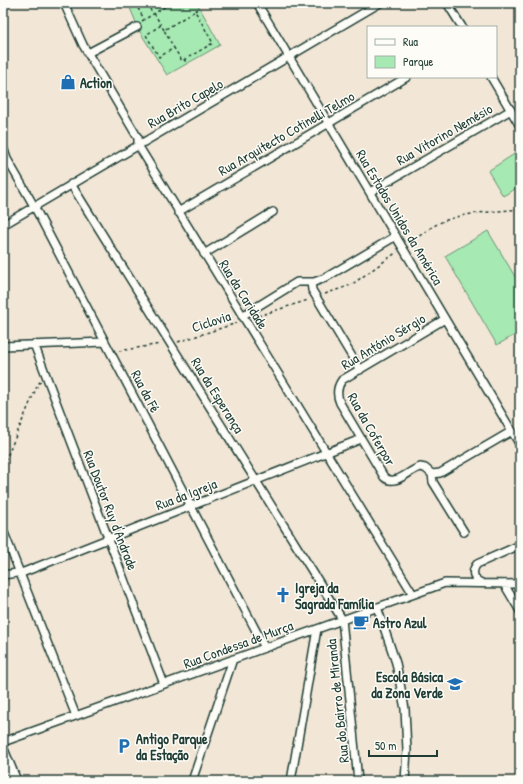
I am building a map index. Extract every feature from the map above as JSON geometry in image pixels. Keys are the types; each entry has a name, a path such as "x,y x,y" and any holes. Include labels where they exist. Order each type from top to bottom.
{"street":[{"name":"Rua da Caridade","path":"64,3 88,53 138,138 138,146 413,594"},
{"name":"Rua Estados Unidos da América","path":"257,3 290,56 520,445"},
{"name":"Rua Brito Capelo","path":"3,225 380,3"},
{"path":"447,3 461,26"},
{"path":"88,53 137,27"},
{"name":"Rua Arquitecto Cotinelli Telmo","path":"178,212 406,78"},
{"path":"492,78 520,126"},
{"name":"Rua Vitorino Nemésio","path":"370,192 511,110"},
{"name":"Rua da Fé","path":"3,147 7,159 34,206 265,648"},
{"name":"Rua da Esperança","path":"71,184 342,619"},
{"path":"204,254 272,212"},
{"path":"244,318 295,283 301,281 311,282 325,278 396,236"},
{"path":"311,282 312,290 360,370"},
{"name":"Rua António Sérgio","path":"337,389 342,380 445,319"},
{"path":"3,346 105,342"},
{"name":"Rua Doutor Ruy d'Andrade","path":"34,344 164,684"},
{"name":"Rua da Coferpor","path":"337,389 338,398 384,476 390,480 396,480 420,467 425,468 432,474"},
{"path":"464,532 434,482 432,474 440,473 512,431"},
{"name":"Rua da Igreja","path":"3,575 24,572 362,439"},
{"path":"3,530 76,716"},
{"path":"484,584 476,580 473,575 477,564 520,545"},
{"name":"Rua Condessa de Murça","path":"3,742 445,583 520,584"},
{"path":"504,584 520,612"},
{"path":"377,607 396,663 405,709 407,750 405,781"},
{"name":"Rua do Bairro de Miranda","path":"342,619 358,781"},
{"path":"291,781 317,629"},
{"path":"192,781 233,659"},
{"path":"3,752 15,781"},
{"path":"3,771 7,781"}],"path":[{"path":"135,3 144,19 142,20 143,24 137,27"},
{"path":"148,3 153,14 182,61 184,60 187,64"},
{"path":"144,19 171,3"},
{"path":"164,30 199,8"},
{"path":"184,60 213,43 195,11"},
{"path":"159,57 146,35 161,25"},
{"path":"156,59 174,48"},
{"name":"Ciclovia","path":"109,350 114,351 188,339 244,318 316,297 351,284 438,224 450,219 520,209"},
{"path":"3,466 38,384 46,375"}],"green space":[{"path":"128,3 197,3 220,45 167,75 140,32"},
{"path":"519,151 520,186 503,196 488,171"},
{"path":"488,231 520,285 520,332 497,345 445,256"}],"place":[{"name":"Action","path":"68,82"},
{"name":"Igreja da Sagrada Família","path":"283,595"},
{"name":"Astro Azul","path":"361,622"},
{"name":"Escola Básica da Zona Verde","path":"455,684"},
{"name":"Antigo Parque da Estação","path":"124,746"}]}
